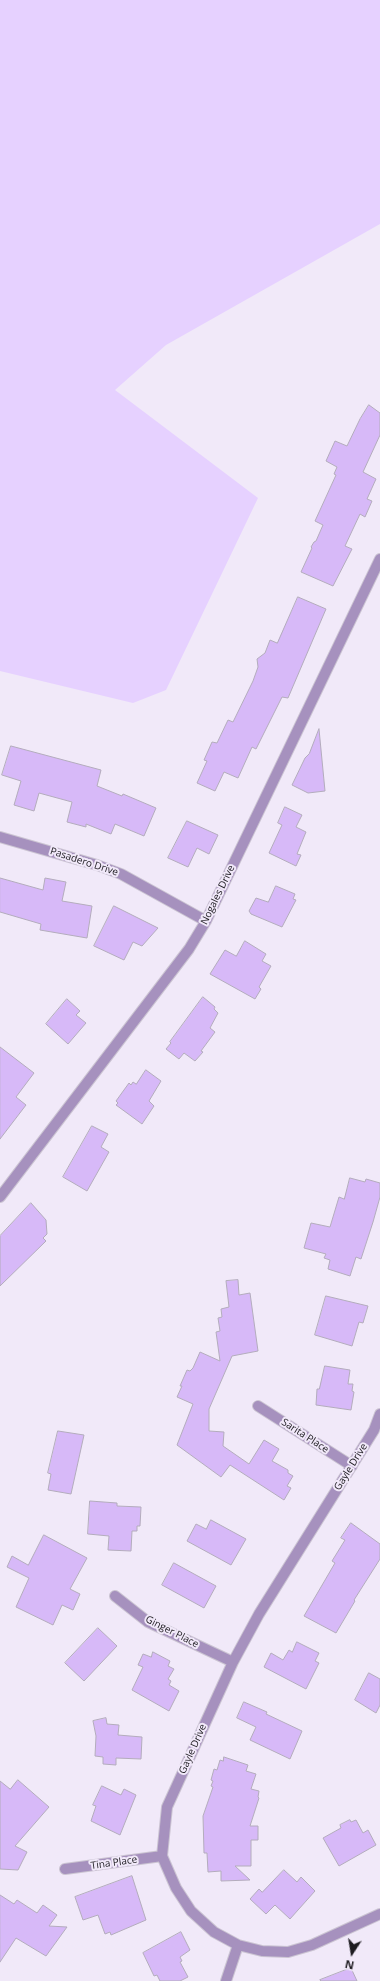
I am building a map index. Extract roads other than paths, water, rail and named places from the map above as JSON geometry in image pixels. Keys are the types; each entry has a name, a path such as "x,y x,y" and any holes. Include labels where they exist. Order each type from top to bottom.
{"street":[{"name":"Nogales Drive","path":"0,1197 189,950 206,921 380,559"},
{"name":"Pasadero Drive","path":"0,836 97,865 121,874 206,921"},
{"name":"Sarita Place","path":"258,1406 352,1466"},
{"name":"Gayle Drive","path":"380,1414 374,1430 259,1614 232,1662 167,1807 162,1856 176,1888 191,1912 214,1932 238,1945 262,1951 288,1952 312,1945 380,1914"},
{"name":"Ginger Place","path":"116,1596 148,1622 232,1662"},
{"name":"Tina Place","path":"65,1869 162,1856"},
{"path":"226,1981 238,1945"}]}
